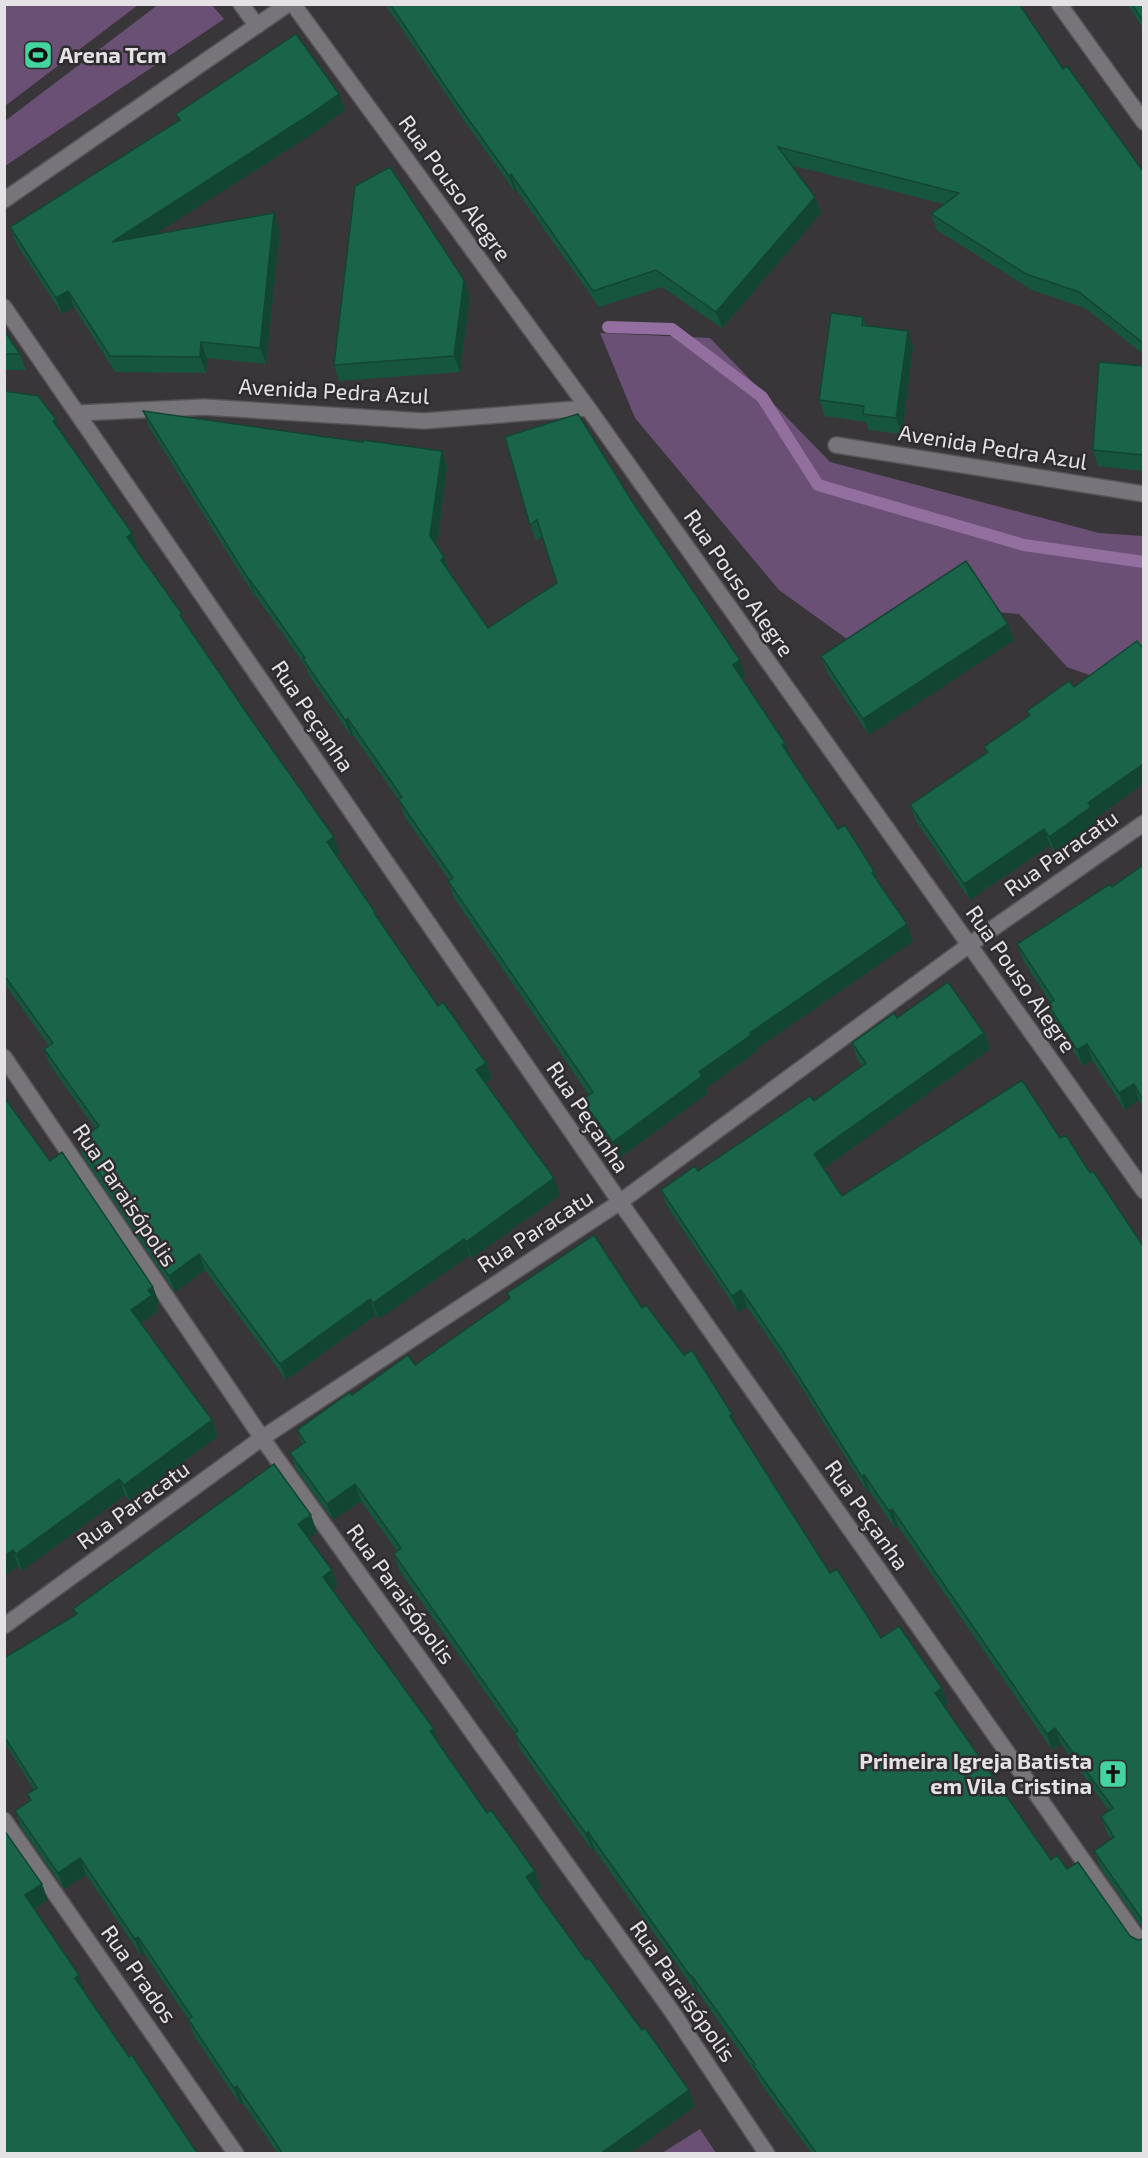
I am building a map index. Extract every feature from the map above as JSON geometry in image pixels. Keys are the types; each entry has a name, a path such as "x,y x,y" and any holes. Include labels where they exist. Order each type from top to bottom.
{"street":[{"path":"241,4 257,27"},
{"path":"4,200 288,4"},
{"name":"Rua Pouso Alegre","path":"293,4 588,408 1143,1191"},
{"path":"1059,4 1143,122"},
{"name":"Rua Peçanha","path":"4,307 620,1202 1143,1947"},
{"name":"Avenida Pedra Azul","path":"78,413 204,407 424,421 588,408"},
{"name":"Avenida Pedra Azul","path":"836,445 1143,494"},
{"name":"Rua Paracatu","path":"4,1626 262,1438 620,1202 969,945 1143,823"},
{"name":"Rua Paraisópolis","path":"4,1057 262,1438 673,2013 767,2154"},
{"name":"Rua Prados","path":"4,1820 236,2154"}],"shaded area":[{"name":"Arena Tcm","path":"5,4 138,4 138,5 5,106"},
{"path":"159,4 212,5 224,19 5,166 5,121"},
{"path":"600,333 710,338 830,462 1099,533 1143,536 1143,694 1067,667 1019,614 988,611 847,639 779,590 635,418"},
{"path":"700,2129 716,2153 662,2153"}],"building":[{"path":"390,4 1019,4 1063,69 1067,66 1143,171 1143,343 1079,292 1026,274 931,214 959,193 778,147 815,197 716,312 656,270 593,291 511,174 509,176 454,99"},
{"path":"1132,4 1143,4 1143,21"},
{"path":"296,34 339,94 112,242 274,213 260,348 201,342 200,357 110,356 68,291 56,298 10,227 180,120 176,114"},
{"path":"390,167 464,280 454,356 334,365 355,186"},
{"path":"831,313 863,317 862,325 908,331 896,418 863,414 864,406 819,400"},
{"path":"4,330 20,354 4,354"},
{"path":"1099,362 1143,366 1143,455 1093,450"},
{"path":"4,391 38,396 56,419 53,421 132,533 127,537 334,837 327,842 374,913 438,1006 443,1002 486,1063 476,1070 554,1178 466,1242 464,1239 373,1303 370,1299 280,1364 199,1254 169,1276 78,1141 99,1126 44,1049 53,1043 4,975"},
{"path":"143,411 442,451 430,536 444,557 441,560 488,628 557,583 537,520 530,525 505,437 578,414 632,501 740,660 733,665 785,743 782,745 838,829 845,825 874,871 872,873 907,924 750,1033 751,1035 699,1072 702,1076 613,1142 582,1100 593,1092 448,881 453,878 398,799 402,797 348,719 345,720 303,659 305,658 249,580"},
{"path":"966,561 1008,624 863,719 821,656"},
{"path":"1137,641 1143,648 1143,764 1088,803 1091,807 1049,837 1044,829 964,884 910,805 988,752 984,747 1030,715 1027,711 1069,681 1074,687"},
{"path":"1143,865 1143,1100 1134,1084 1119,1093 1087,1044 1077,1050 1048,1004 1054,1000 1017,944 1110,884 1112,887"},
{"path":"948,982 984,1033 814,1154 842,1196 1022,1080 1060,1138 1066,1135 1090,1173 1093,1171 1143,1246 1143,1921 1094,1851 1114,1837 1101,1816 1113,1808 1055,1728 1047,1734 892,1509 889,1511 864,1475 862,1477 782,1350 741,1290 732,1296 661,1190 695,1166 698,1171 810,1096 814,1101 866,1063 852,1043 894,1013 897,1018"},
{"path":"4,1097 50,1161 62,1152 153,1287 148,1290 152,1295 131,1310 212,1420 124,1485 119,1479 16,1554 13,1550 4,1556"},
{"path":"594,1235 642,1308 646,1305 684,1355 692,1350 732,1414 730,1416 830,1573 837,1569 881,1638 899,1626 942,1688 935,1693 1051,1860 1057,1855 1067,1869 1078,1862 1130,1936 1138,1940 1143,1939 1143,2154 817,2154 692,1976 514,1733 518,1731 394,1554 401,1548 355,1484 327,1504 290,1453 305,1442 297,1430 350,1392 352,1395 408,1355 415,1365 510,1298 507,1293"},
{"path":"274,1464 311,1515 298,1524 332,1570 323,1577 434,1729 430,1731 487,1813 491,1810 535,1871 526,1877 586,1960 589,1958 642,2030 645,2028 689,2090 600,2154 283,2154 237,2086 234,2088 188,2019 192,2017 138,1937 135,1939 80,1858 58,1873 15,1811 31,1800 27,1794 37,1788 4,1736 4,1658 77,1614 73,1609"},
{"path":"4,1830 42,1884 25,1895 79,1975 75,1978 129,2057 132,2055 198,2154 4,2154"}],"waterway":[{"path":"608,327 672,329 762,397 818,485 1024,545 1144,562"}],"place":[{"name":"Arena Tcm","path":"38,55"},
{"name":"Primeira Igreja Batista em Vila Cristina","path":"1113,1774"}]}
